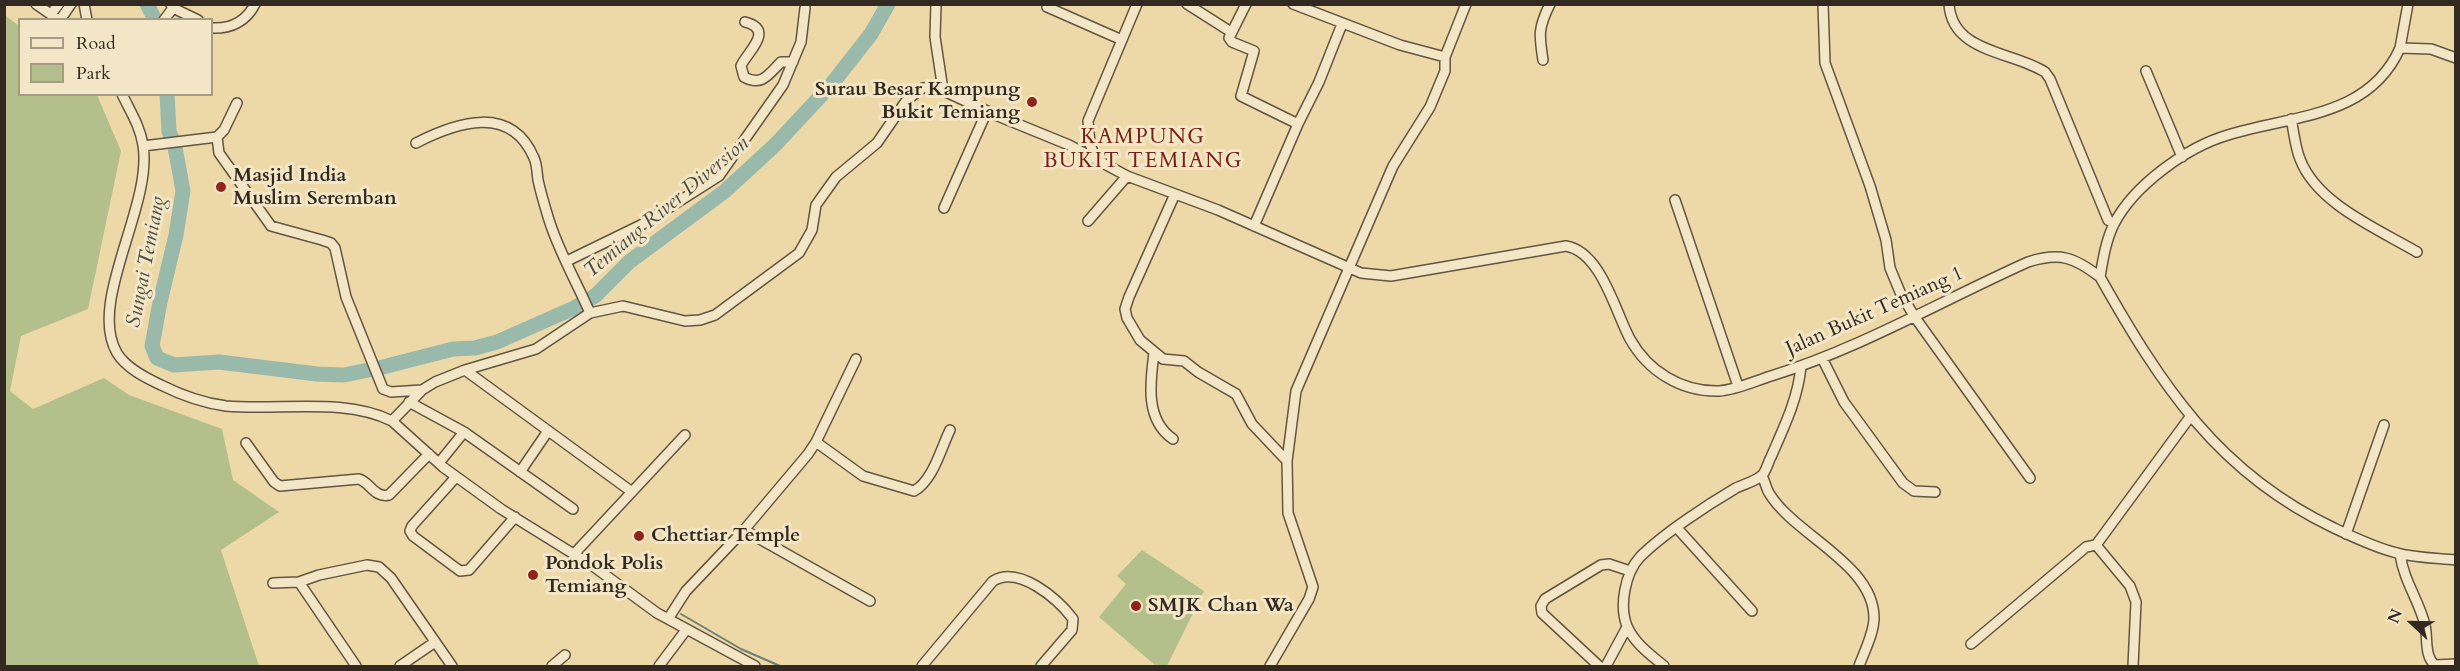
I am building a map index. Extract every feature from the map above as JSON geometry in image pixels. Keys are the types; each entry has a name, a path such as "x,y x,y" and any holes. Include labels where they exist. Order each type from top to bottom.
{"street":[{"path":"36,4 56,18"},
{"path":"56,18 59,4"},
{"path":"56,18 71,4"},
{"path":"213,28 229,28 249,16 255,4"},
{"path":"392,421 422,390 465,370 536,349 590,313 623,306 685,321 700,320 715,315 799,253 812,230 816,206 822,194 836,177 876,143 906,101 923,88 935,87 943,90 935,37 936,4"},
{"path":"1075,148 1087,129 1090,113 1137,4"},
{"path":"1187,4 1231,32"},
{"path":"1246,4 1231,32 1230,40 1254,51 1241,96 1298,124"},
{"path":"1293,4 1400,45 1445,57"},
{"path":"1270,666 1313,587 1288,513 1287,461 1296,391 1393,166 1430,107 1445,71 1445,57 1466,4"},
{"path":"1543,60 1539,36 1540,24 1550,4"},
{"path":"1823,4 1825,63 1870,186 1886,240 1890,268 1900,292 1914,316 2030,478"},
{"path":"1950,4 1951,19 1958,31 1970,42 2045,72 2050,79 2108,220 2114,225"},
{"path":"2408,4 2400,48 2392,66 2381,80 2346,105 2226,135 2182,157 2138,193 2126,206 2114,225 2100,277 2140,346 2190,417 2211,441 2269,492 2314,519 2346,534 2400,554 2456,560"},
{"path":"172,6 194,18"},
{"path":"1047,7 1122,40"},
{"path":"567,261 645,223 719,176 783,85 801,42 805,8"},
{"path":"746,22 754,27 759,38 758,43 741,66 744,77 757,82 764,80 781,62 793,62"},
{"path":"1254,226 1298,124 1320,82 1342,24"},
{"path":"2400,48 2431,49 2456,58"},
{"path":"2146,71 2182,157"},
{"name":"Jalan Bukit Temiang 1","path":"943,90 1075,148 1127,176 1254,226 1350,268 1376,276 1391,276 1566,246 1577,247 1586,254 1600,275 1639,356 1657,372 1677,383 1699,389 1719,391 1802,366 2028,262 2047,256 2064,256 2082,263 2100,277"},
{"path":"123,96 136,122 143,146 138,203 109,308 111,332 117,353 129,366 146,378 180,394 202,401 264,408 350,408 392,421 456,477 514,517 668,619 755,666"},
{"path":"143,146 217,137 224,130 237,103"},
{"path":"944,208 987,111"},
{"path":"2291,119 2300,160 2319,189 2341,208 2417,252"},
{"path":"416,143 442,129 491,122 513,129 524,139 535,159 550,223 590,313"},
{"path":"1087,129 1096,160"},
{"path":"217,137 219,153 271,226 322,240 335,248 346,297 383,389 387,391 422,390"},
{"path":"1088,221 1127,176"},
{"path":"1175,194 1139,272 1125,309 1132,330 1163,359 1184,361 1236,394 1252,424 1287,461"},
{"path":"1675,200 1738,386"},
{"path":"1154,353 1151,393 1155,419 1162,431 1173,439"},
{"path":"1822,358 1844,402 1903,483 1914,491 1935,492"},
{"path":"668,619 686,591 744,530 816,442 856,359"},
{"path":"1664,666 1637,641 1627,627 1624,600 1630,571 1639,558 1677,528 1736,489 1762,476 1786,425 1800,384 1802,366"},
{"path":"465,370 632,492"},
{"path":"409,402 464,432 573,509"},
{"path":"1971,644 2086,547 2096,544 2190,417"},
{"path":"2346,534 2384,425"},
{"path":"816,442 863,476 914,491 928,478 950,430"},
{"path":"520,472 548,431"},
{"path":"439,463 464,432"},
{"path":"574,555 685,435"},
{"path":"246,443 274,482 280,486 358,479 383,496 389,495 429,454"},
{"path":"1762,476 1769,493 1783,509 1853,573 1870,593 1874,621 1859,666"},
{"path":"456,477 417,520 410,531 413,536 460,571 469,570 514,517"},
{"path":"1677,528 1752,611"},
{"path":"744,530 870,601"},
{"path":"2096,544 2130,586 2136,602 2133,666"},
{"path":"2400,554 2403,572 2425,624 2429,658 2435,665 2456,664"},
{"path":"1599,666 1542,613 1541,606 1545,598 1600,565 1609,564 1630,571"},
{"path":"273,583 299,582 319,575 367,565 379,567 391,578 452,666"},
{"path":"922,666 993,581 1004,577 1014,577 1046,591 1073,619 1072,630 1041,666"},
{"path":"299,582 356,666"},
{"path":"1606,666 1627,627"},
{"path":"659,666 686,630"},
{"path":"400,666 435,642"},
{"path":"552,666 565,655"}],"green space":[{"path":"5,15 18,25 18,96 97,96 121,151 88,309 21,336 10,391 33,409 104,378 129,395 222,429 233,480 279,512 221,550 259,666 5,666"},
{"path":"1142,550 1204,591 1167,666 1156,666 1099,617 1126,584 1117,576"}],"waterway":[{"name":"Sungai Temiang","path":"147,4 154,18"},
{"name":"Temiang River Diversion","path":"167,96 169,131 175,147 183,191 152,346 157,358 174,365 219,362 344,375 453,349 475,348 497,342 574,308 595,296 629,262 725,191 775,145 831,85 871,34 888,4"},
{"path":"681,614 741,649 780,666"}],"place":[{"name":"Surau Besar Kampung Bukit Temiang","path":"1032,102"},
{"name":"Masjid India Muslim Seremban","path":"221,187"},
{"name":"Chettiar Temple","path":"639,536"},
{"name":"Pondok Polis Temiang","path":"533,575"},
{"name":"SMJK Chan Wa","path":"1136,606"}],"district":[{"name":"KAMPUNG BUKIT TEMIANG","path":"1143,150"}]}
